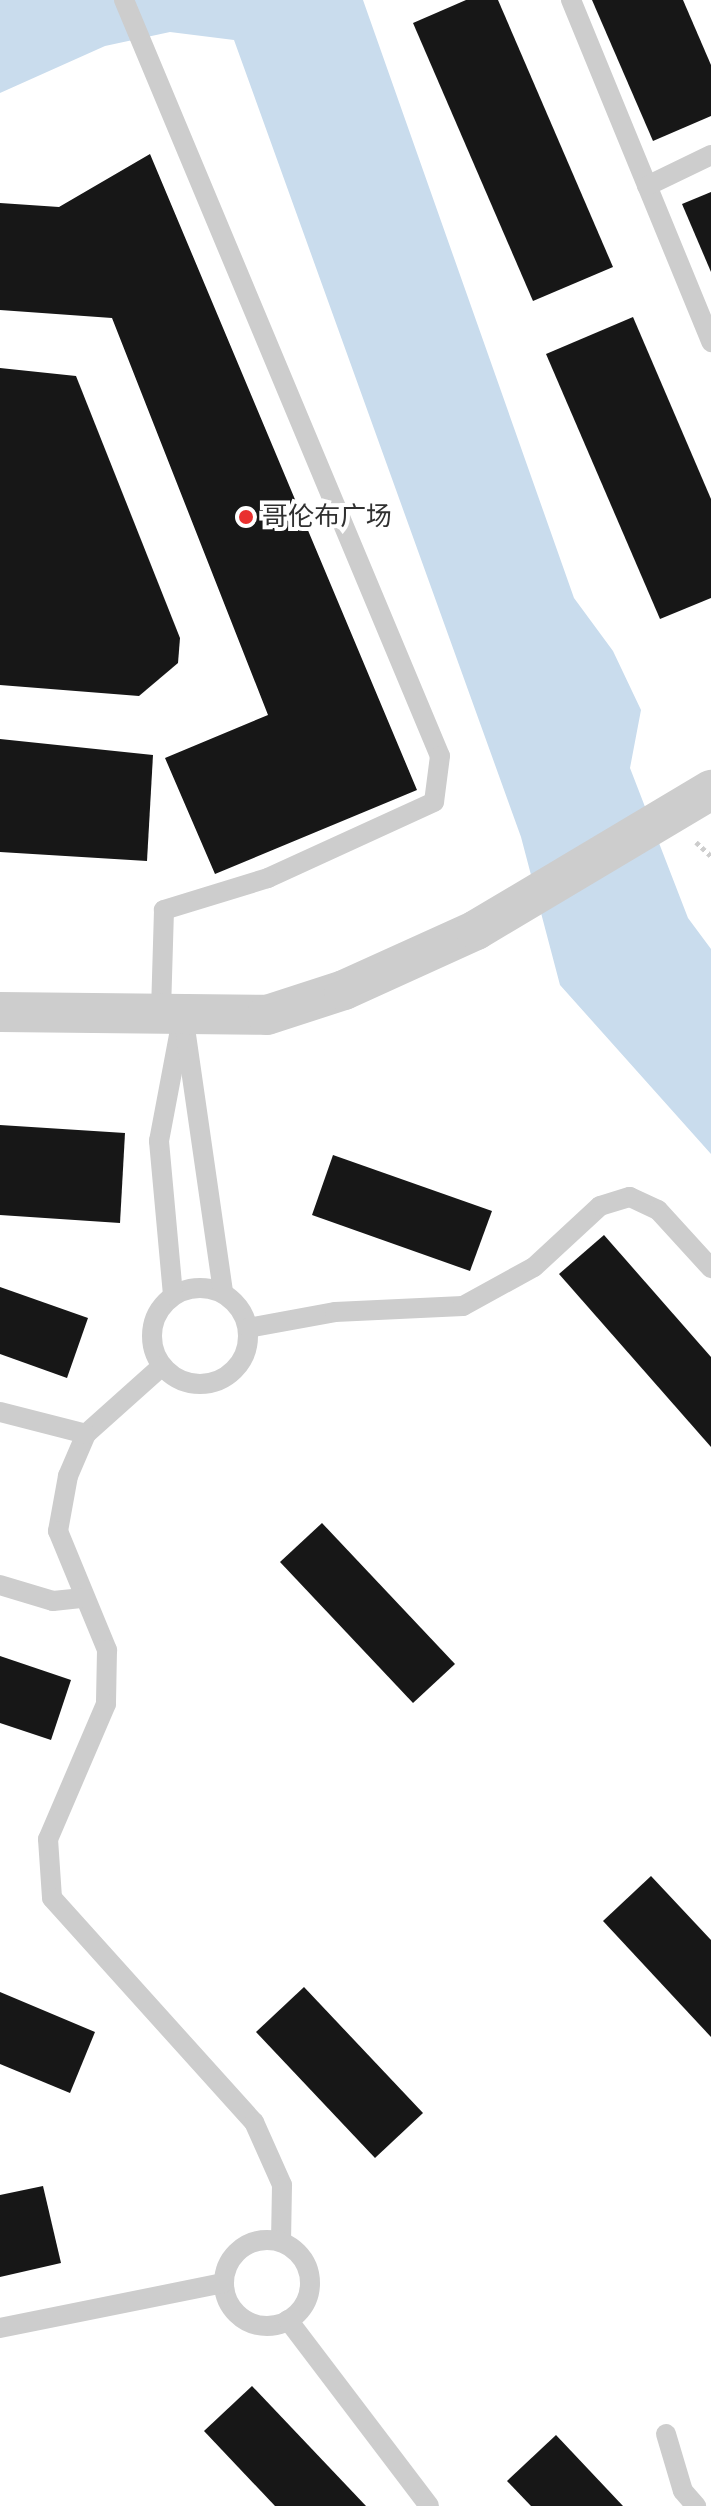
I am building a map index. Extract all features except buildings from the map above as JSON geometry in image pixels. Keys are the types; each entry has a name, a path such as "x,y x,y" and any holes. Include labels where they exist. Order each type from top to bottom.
{"street":[{"path":"0,1012 267,1015 344,990 476,930 711,790"}],"lane":[{"path":"124,0 440,756 434,802 268,878 164,910 172,1014 223,1293 248,1328 245,1354 231,1374 195,1383 162,1366 151,1341 156,1315 173,1295 198,1287 223,1293"},
{"path":"571,0 711,342"},
{"path":"647,186 711,155"},
{"path":"172,1014 159,1141 173,1295"},
{"path":"248,1328 335,1312 463,1306 534,1267 600,1206 630,1197 658,1210 711,1268"},
{"path":"162,1366 86,1434 58,1531 81,1598 107,1650 106,1704 48,1839 52,1898 254,2122 282,2185 281,2241"},
{"path":"0,1412 86,1434"},
{"path":"0,1585 53,1601 81,1598"},
{"path":"254,2241 281,2241 303,2257 311,2283 303,2309 288,2320 253,2325 231,2308 223,2283 232,2256 254,2241"},
{"path":"0,2328 223,2283"},
{"path":"288,2320 429,2506"},
{"path":"666,2434 683,2491 696,2506"}],"water":[{"path":"0,0 363,0 574,598 613,651 641,710 630,768 688,918 711,949 711,1154 560,985 521,837 234,40 170,32 105,46 0,93"}],"place":[{"name":"哥伦布广场","path":"246,517"}]}
